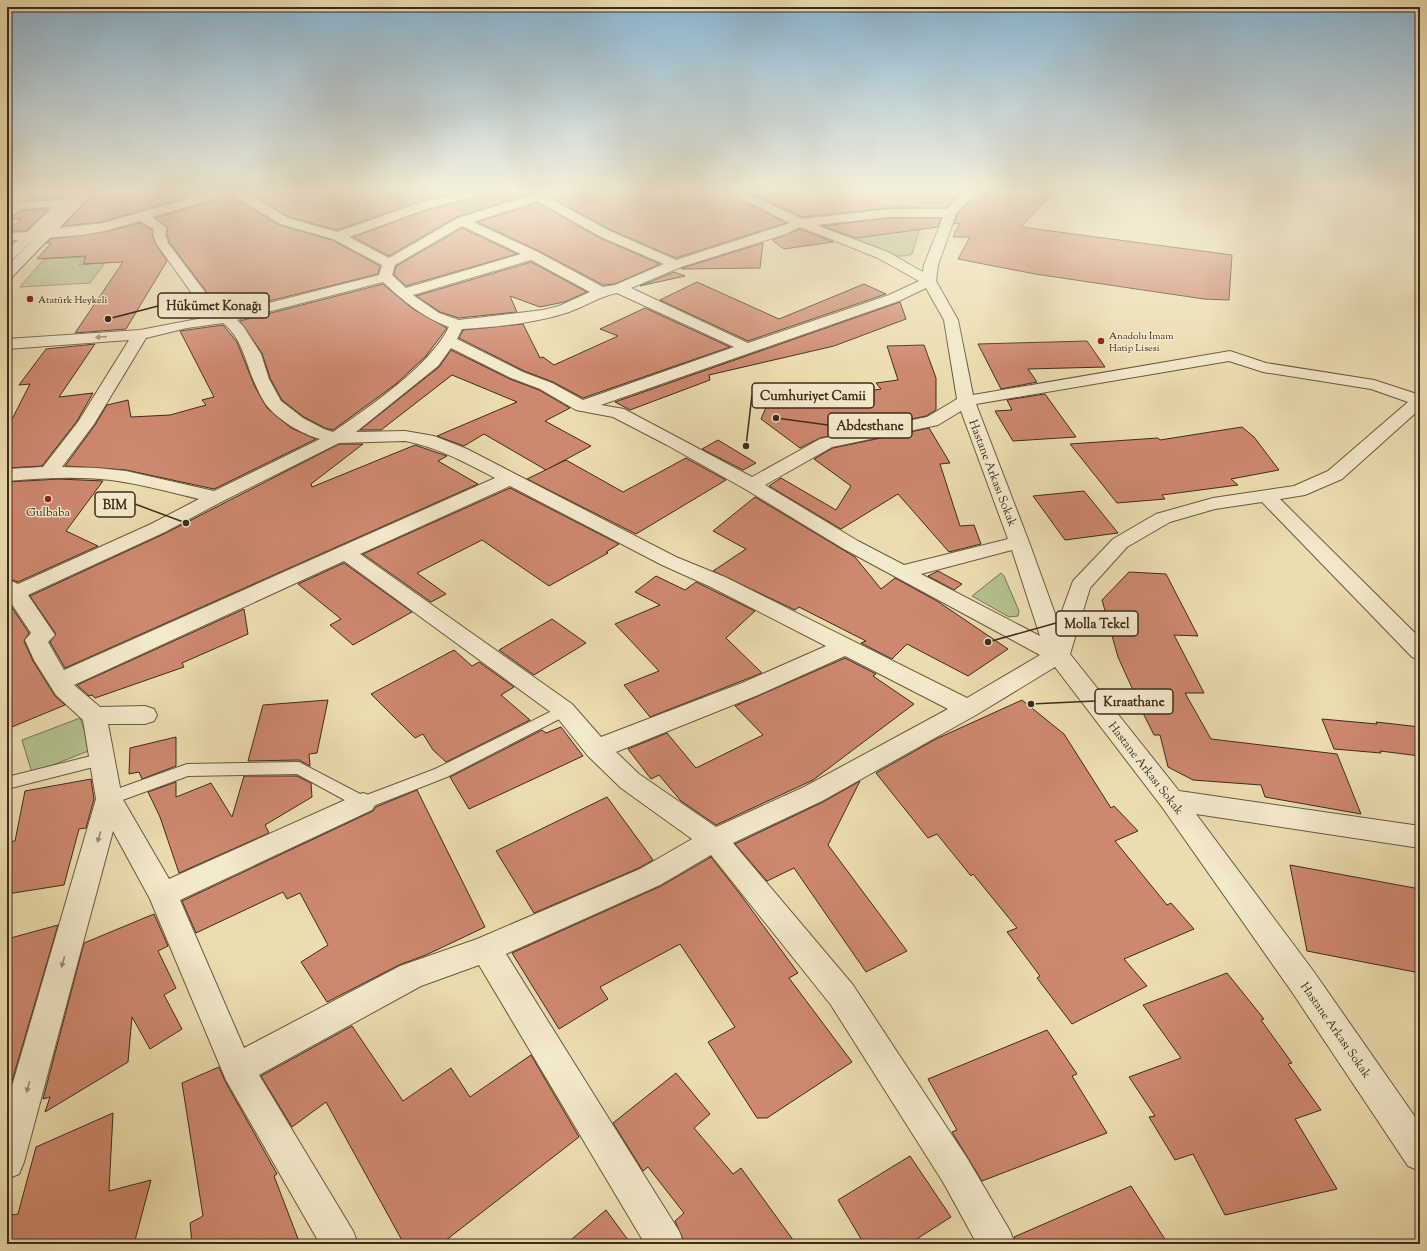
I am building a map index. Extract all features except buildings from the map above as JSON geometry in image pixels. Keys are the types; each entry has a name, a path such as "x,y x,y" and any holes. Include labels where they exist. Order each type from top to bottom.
{"street":[{"path":"7,257 15,249"},
{"path":"7,274 31,249"},
{"path":"166,249 206,303 236,326 253,354 261,379 274,404 297,422 318,433 336,438 391,436 415,437 443,445 511,478 669,560 718,582 968,709"},
{"path":"358,249 388,270 404,293 453,333 511,372 546,386 582,406 618,413 752,485 851,545 1058,655"},
{"path":"7,344 140,335 187,324 227,318 388,270 419,249"},
{"path":"521,249 602,292"},
{"path":"640,249 676,264"},
{"path":"340,1244 237,1069 163,895 109,799 103,758 94,716 64,689 59,682 45,660 36,640 44,635 12,590 158,528 216,497 336,438 367,416 432,363 453,333 543,314 570,306 602,292 619,288 676,264 723,249"},
{"path":"868,249 883,255 929,281"},
{"path":"929,281 931,265 937,249"},
{"path":"404,293 533,255"},
{"path":"582,406 662,376 894,298 929,281"},
{"name":"Hastane Arkası Sokak","path":"929,281 951,320 966,401 1019,542 1058,655 1171,800 1307,988 1420,1154"},
{"path":"619,288 747,348"},
{"path":"49,472 85,424 140,335"},
{"path":"237,1069 411,976 486,949 650,877 714,840 813,794 968,709 1058,655 1080,586 1120,543 1163,518 1213,504 1298,491 1335,475 1419,401 1374,385 1263,367 1230,356 966,401 932,421 826,443 752,485"},
{"path":"7,475 49,472 126,477 216,497"},
{"path":"59,682 511,478"},
{"path":"1266,496 1398,628 1420,652"},
{"path":"902,572 1019,542"},
{"path":"345,553 564,710 597,749 630,781 714,840 842,995 955,1170 997,1244"},
{"path":"597,749 750,689 845,647"},
{"path":"94,716 145,715"},
{"path":"7,1162 109,799"},
{"path":"1171,800 1420,837"},
{"path":"163,895 363,803"},
{"path":"486,949 666,1244"}],"lane":[{"path":"109,799 188,770 299,768 363,803 440,773 564,710"},
{"path":"7,783 103,758"}],"green space":[{"path":"880,249 913,249 912,254 896,256"},
{"path":"85,257 79,265 105,263 90,283 20,287 44,259"},
{"path":"1001,573 1004,576 1019,611 1018,616 1009,617 972,596"},
{"path":"80,718 91,750 32,773 22,740"}],"place":[{"name":"Atatürk Heykeli","path":"30,299"},
{"name":"Hükümet Konağı","path":"108,319"},
{"name":"Anadolu İmam Hatip Lisesi","path":"1101,341"},
{"name":"Abdesthane","path":"776,418"},
{"name":"Cumhuriyet Camii","path":"746,446"},
{"name":"Gulbaba","path":"48,499"},
{"name":"BIM","path":"186,523"},
{"name":"Molla Tekel","path":"988,642"},
{"name":"Kıraathane","path":"1031,704"}]}
